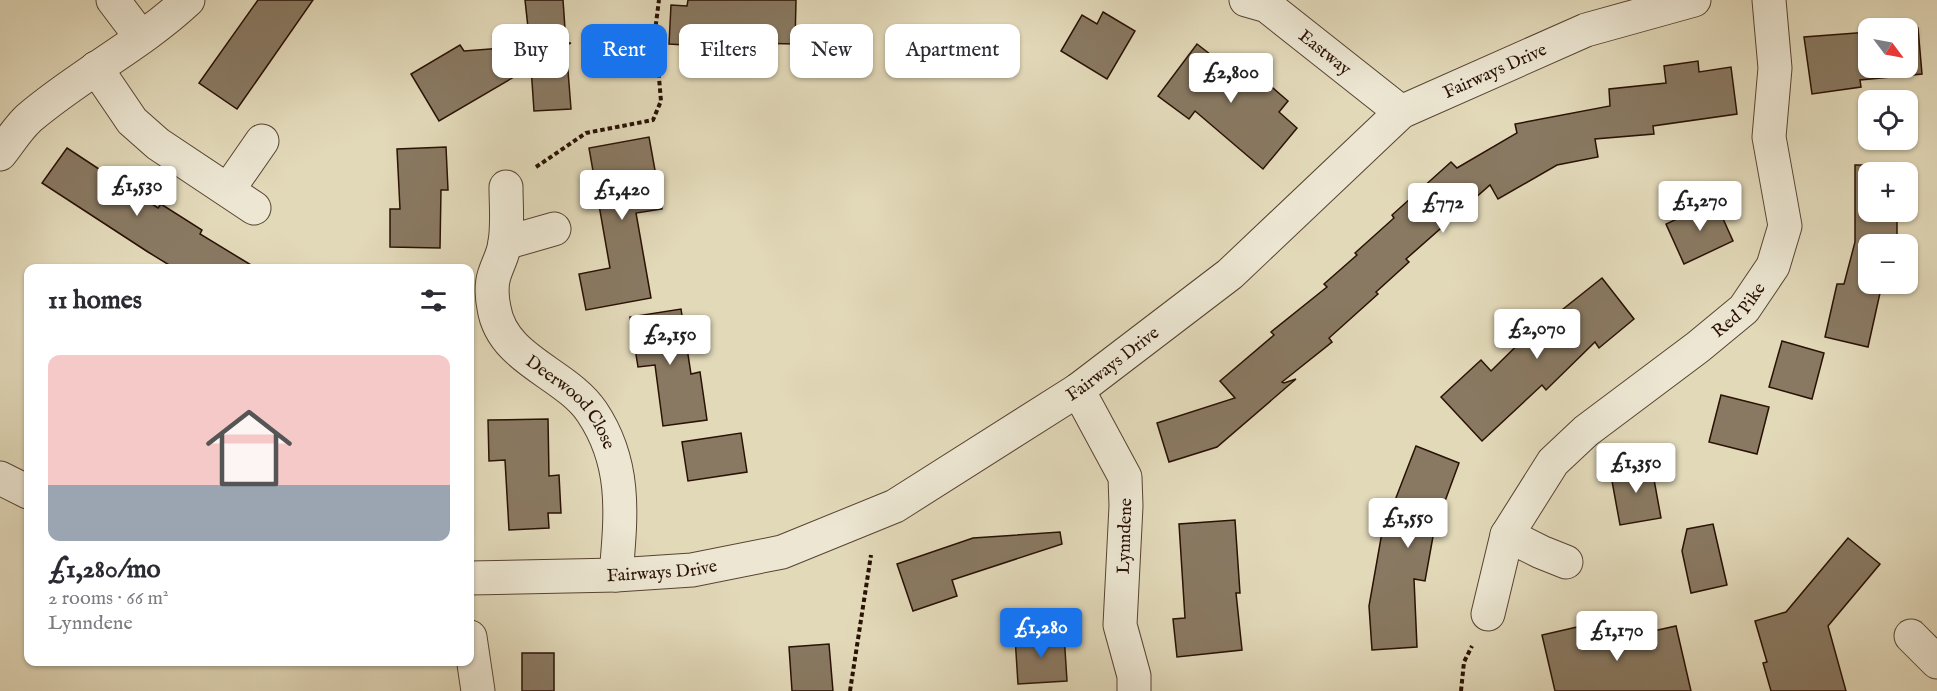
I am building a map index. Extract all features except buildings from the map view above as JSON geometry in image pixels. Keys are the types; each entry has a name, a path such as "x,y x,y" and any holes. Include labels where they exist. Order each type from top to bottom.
{"street":[{"path":"113,0 141,37"},
{"path":"0,154 27,119 170,17 188,0"},
{"name":"Fairways Drive","path":"474,578 616,575 692,570 782,552 895,506 1078,390 1230,274 1401,112 1586,30 1694,0"},
{"name":"Red Pike","path":"1488,614 1507,535 1553,462 1586,431 1698,347 1744,309 1773,267 1785,226 1769,137 1775,68 1769,0"},
{"name":"Eastway","path":"1261,2 1401,112"},
{"path":"96,68 132,121 158,144 254,208"},
{"path":"228,190 262,141"},
{"name":"Deerwood Close","path":"506,187 505,243 493,279 494,310 505,336 529,361 562,382 591,411 614,454 621,511 616,575"},
{"path":"505,243 554,230"},
{"name":"Lynndene","path":"1078,390 1125,477 1126,507 1120,626 1134,676 1134,691"},
{"path":"0,478 24,490"},
{"path":"1507,535 1566,562"},
{"path":"1911,636 1937,662"},
{"path":"474,664 478,691"}],"path":[{"path":"506,187 586,132 653,120 661,101 655,31 659,0"},
{"path":"850,691 877,513"},
{"path":"1461,691 1464,662 1488,614"}]}
